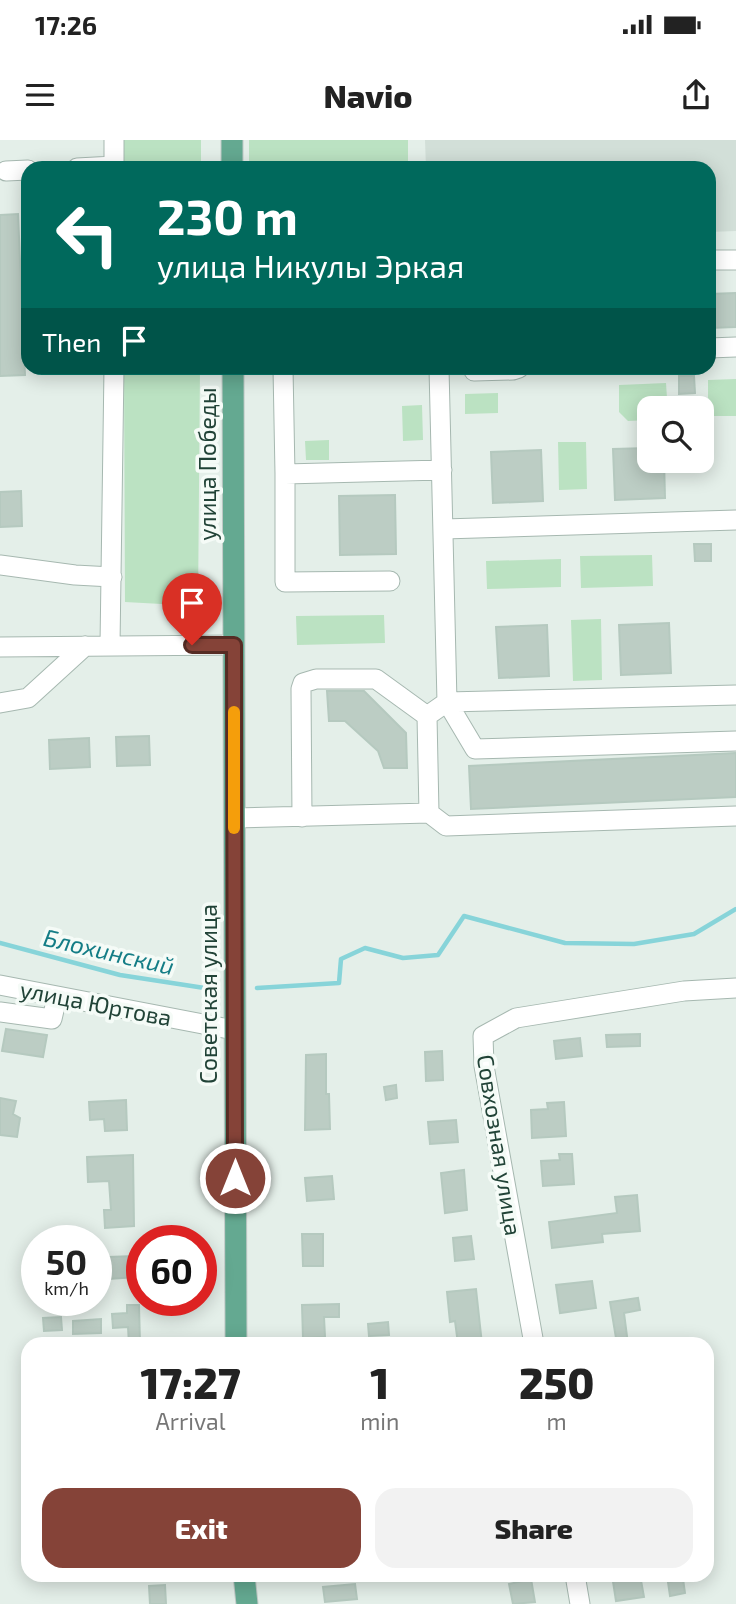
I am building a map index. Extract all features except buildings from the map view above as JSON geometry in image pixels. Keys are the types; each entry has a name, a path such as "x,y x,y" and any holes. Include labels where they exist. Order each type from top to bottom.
{"main road":[{"path":"232,140 232,161"},
{"name":"улица Победы","path":"233,375 234,645"},
{"name":"Советская улица","path":"234,645 236,1337"},
{"path":"244,1582 247,1604"}],"street":[{"path":"114,140 114,161"},
{"path":"6,171 21,170"},
{"path":"716,260 736,260"},
{"path":"716,348 736,347"},
{"path":"110,645 114,375"},
{"path":"283,375 285,582 390,581"},
{"path":"439,375 447,702 475,749 736,741"},
{"path":"285,474 442,470"},
{"path":"444,528 736,520"},
{"path":"0,565 112,577"},
{"path":"0,647 234,645"},
{"path":"0,703 28,698 85,646"},
{"path":"302,817 303,683 316,679 376,679 427,716"},
{"path":"427,716 447,702 736,695"},
{"path":"427,716 429,813"},
{"path":"234,818 429,813 446,825 736,816"},
{"name":"улица Юртова","path":"0,985 234,1030"},
{"name":"Совхозная улица","path":"533,1337 484,1066 483,1036 516,1018 684,991 736,988"},
{"path":"0,1012 52,1019 57,997"},
{"path":"576,1582 580,1604"}],"shaded area":[{"path":"425,140 736,140 736,231 716,232 716,161 426,161"}],"green space":[{"path":"122,140 201,140 201,161 122,161"},
{"path":"249,140 408,140 408,161 249,161"},
{"path":"124,375 200,375 198,606 125,602"},
{"path":"736,379 736,416 714,416 714,396 708,396 708,380"},
{"path":"666,383 667,396 637,396 637,421 628,421 619,412 619,385"},
{"path":"498,393 498,413 465,414 465,394"},
{"path":"422,405 423,440 403,441 402,406"},
{"path":"329,440 329,460 306,460 305,441"},
{"path":"558,442 586,442 587,489 559,490"},
{"path":"652,555 653,586 581,588 580,556"},
{"path":"561,559 561,587 487,589 486,561"},
{"path":"384,615 385,643 297,645 296,616"},
{"path":"601,619 602,680 573,681 571,620"}],"waterway":[{"name":"Блохинский","path":"257,988 339,983 341,959 365,948 403,958 438,955 464,916 565,943 634,944 694,934 736,909"},
{"name":"Блохинский","path":"0,943 120,975 211,989"}],"slow traffic":[{"path":"234,712 234,828"}],"route":[{"path":"192,645 234,645 235,1178"}]}
